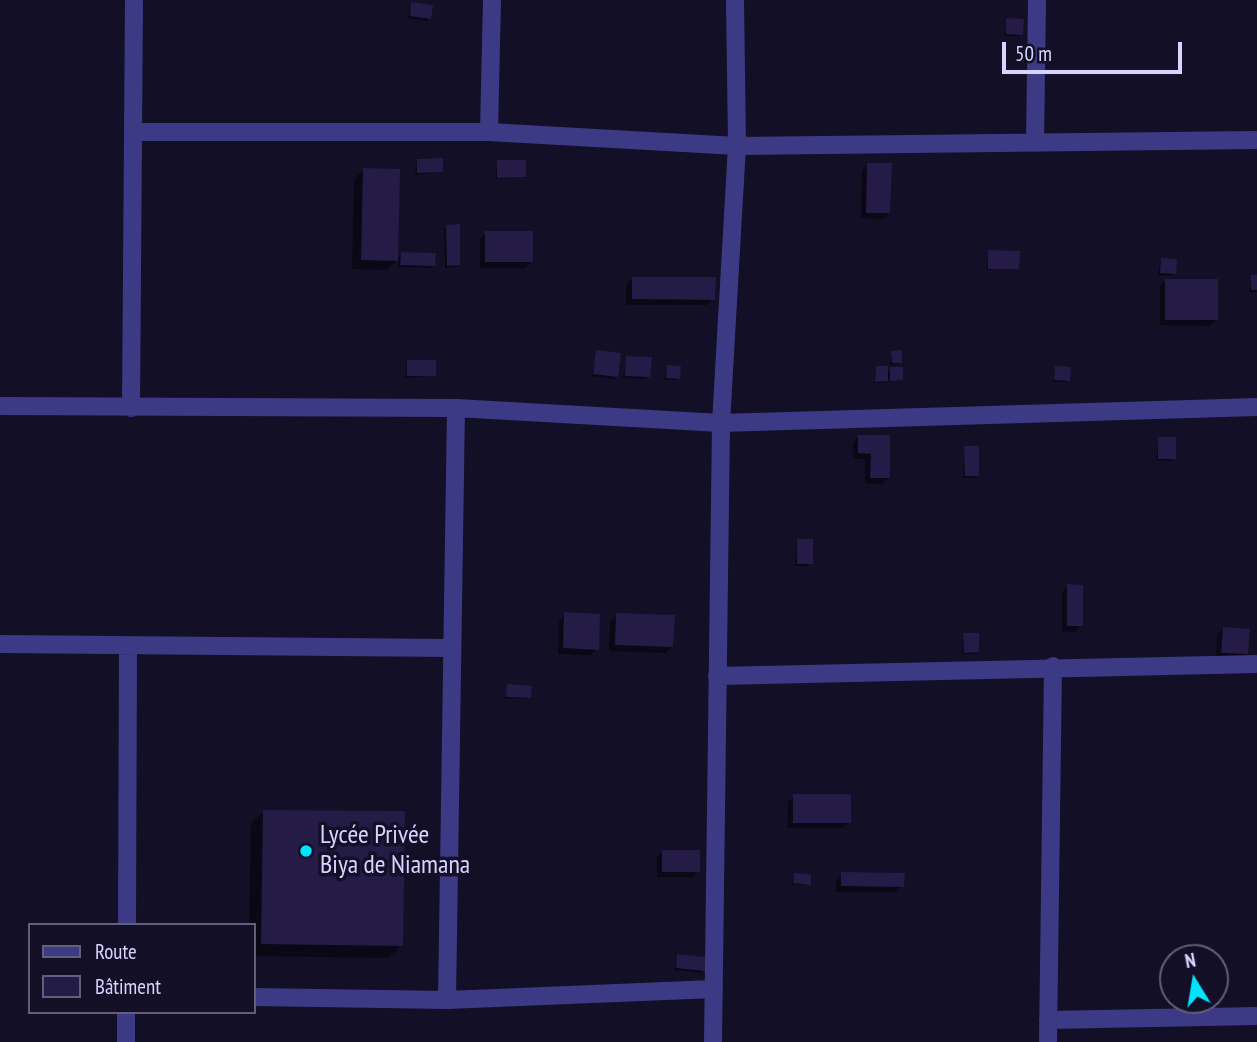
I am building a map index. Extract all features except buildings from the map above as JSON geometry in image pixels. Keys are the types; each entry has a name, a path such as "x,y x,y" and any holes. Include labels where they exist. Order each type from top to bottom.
{"street":[{"path":"131,408 134,0"},
{"path":"489,132 492,0"},
{"path":"713,1042 721,422 737,146 735,0"},
{"path":"1035,143 1037,0"},
{"path":"133,132 489,132 737,146 1257,140"},
{"path":"0,405 131,408 456,408 721,422 1257,407"},
{"path":"447,1000 456,408"},
{"path":"0,644 451,648"},
{"path":"127,923 128,647"},
{"path":"717,676 1257,664"},
{"path":"1048,1042 1053,667"},
{"path":"256,997 447,1000 714,989"},
{"path":"126,1014 126,1042"},
{"path":"1048,1020 1257,1016"}],"place":[{"name":"Lycée Privée Biya de Niamana","path":"306,851"}]}
